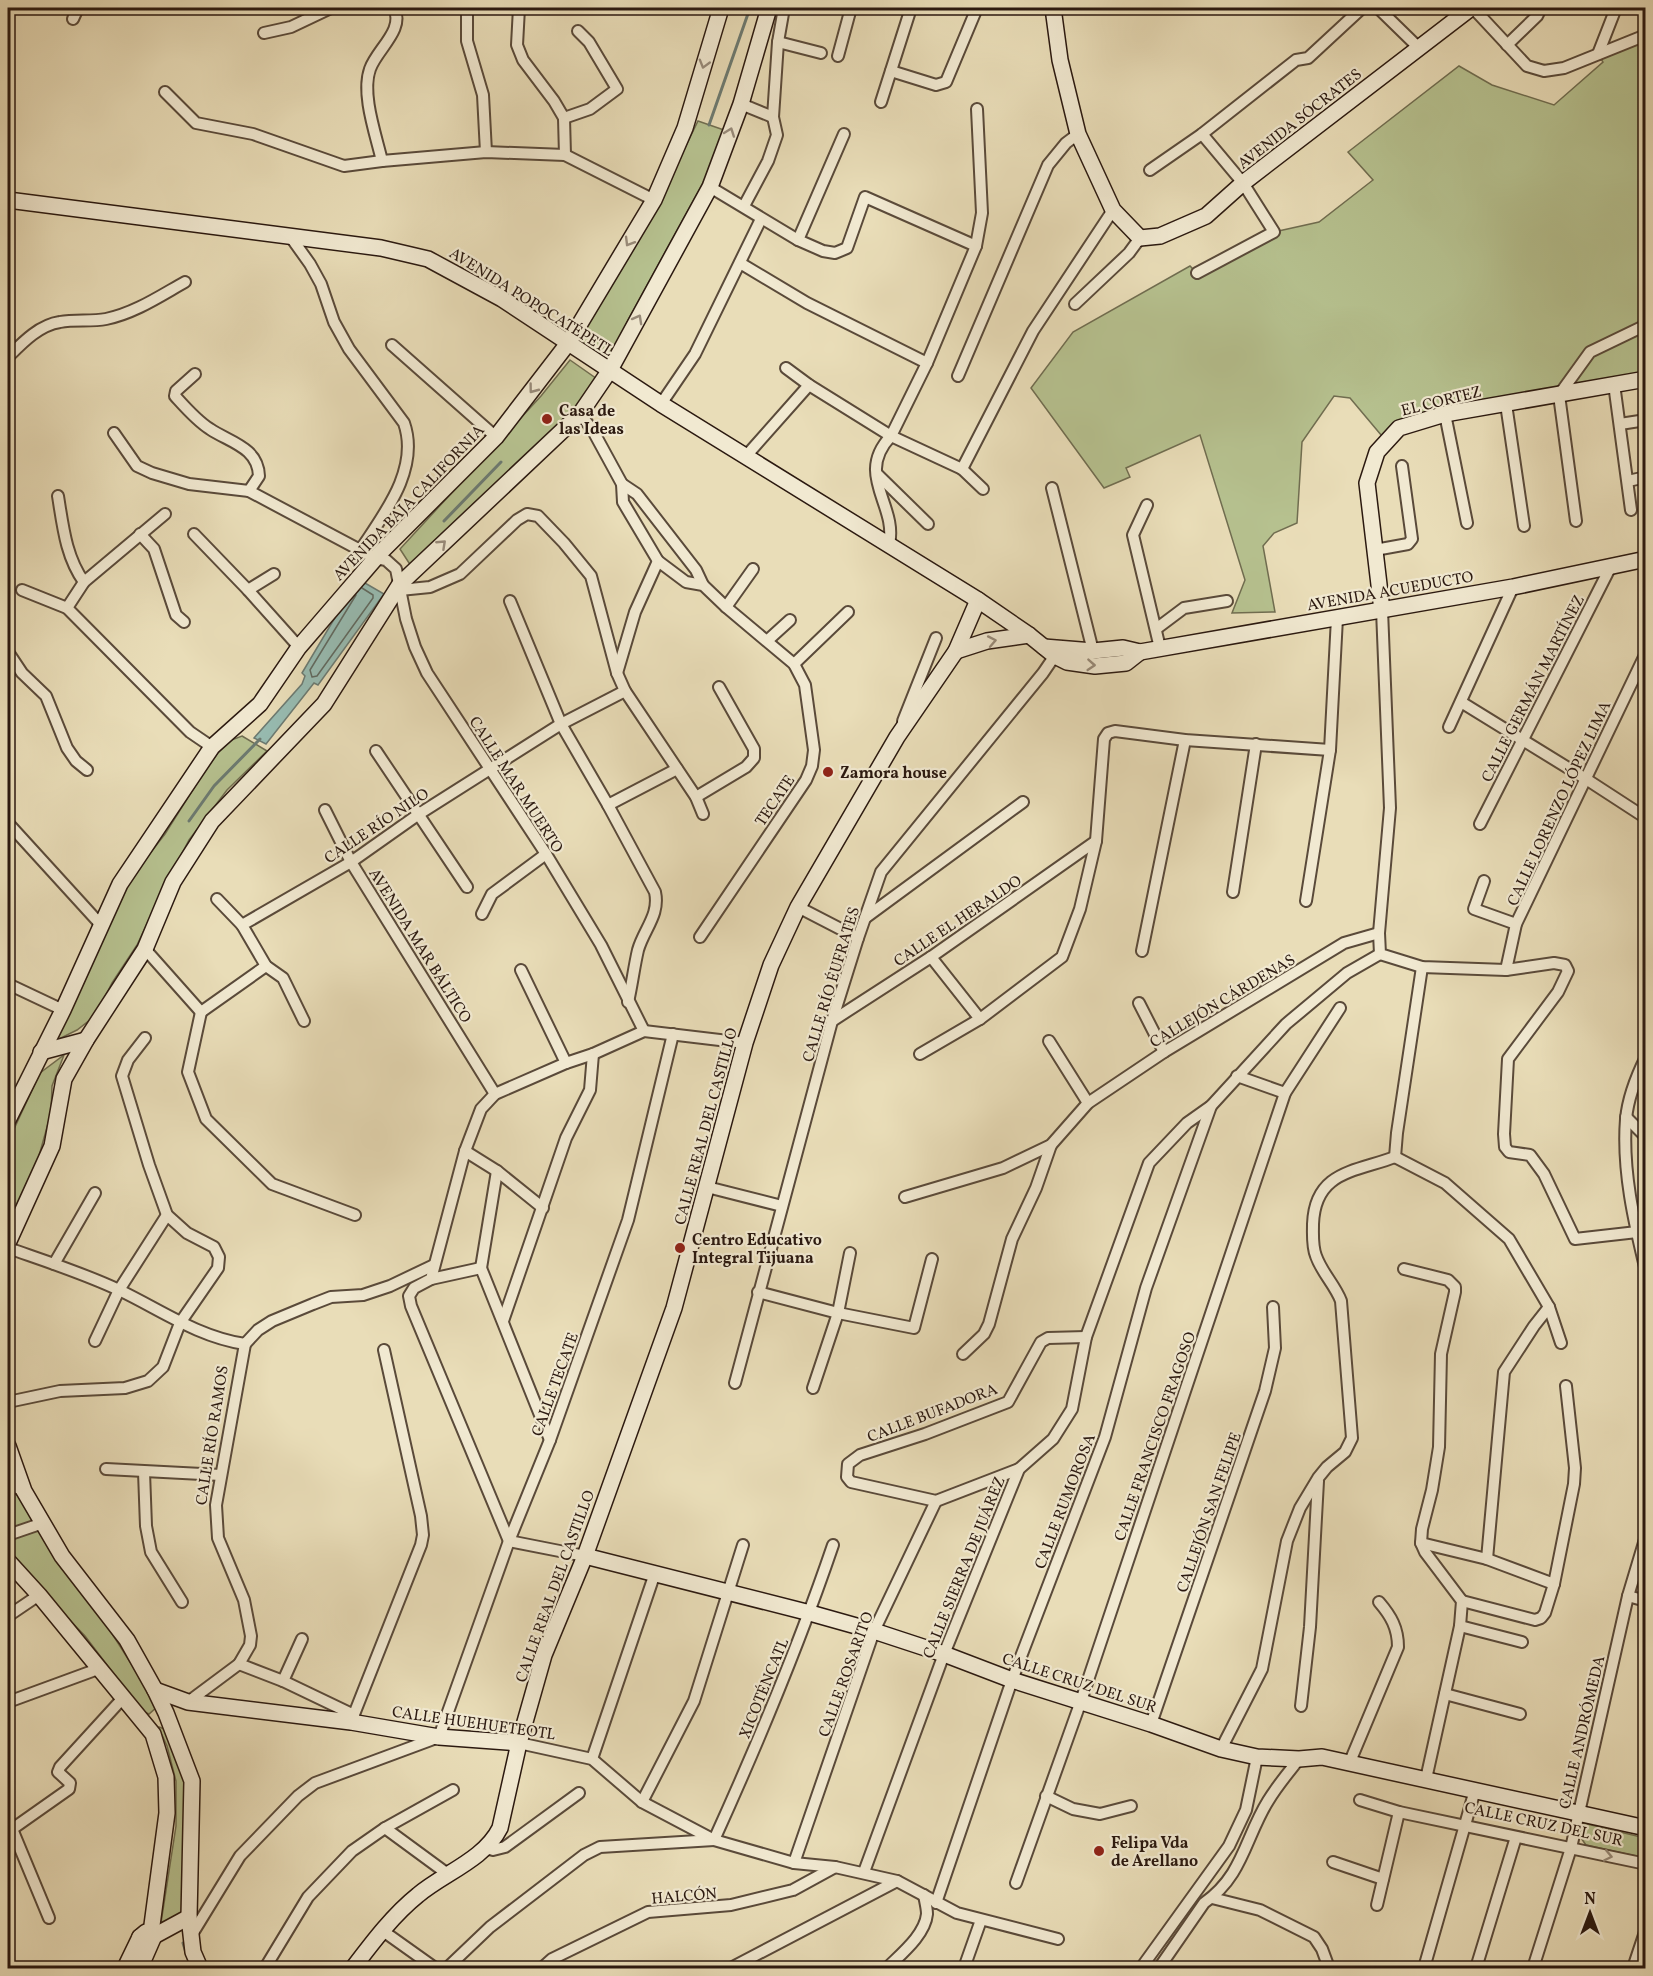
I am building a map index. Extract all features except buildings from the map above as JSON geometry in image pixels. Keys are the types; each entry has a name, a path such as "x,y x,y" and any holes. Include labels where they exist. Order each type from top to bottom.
{"street":[{"path":"73,19 78,8"},
{"path":"264,33 291,27 331,8"},
{"path":"382,160 366,88 370,68 397,24 397,14 394,8"},
{"path":"467,8 467,41 483,95 486,152"},
{"path":"519,8 517,45 523,60 564,118 565,155"},
{"name":"AVENIDA BAJA CALIFORNIA","path":"8,1120 63,1010 120,884 212,747 260,704 299,647 375,558 496,437 569,342 654,200 685,128 721,8"},
{"path":"434,1265 390,1286 363,1295 331,1297 272,1321 258,1330 245,1344 228,1341 180,1323 118,1290 8,1245 52,1146 64,1079 86,1040 145,949 173,882 212,820 324,704 400,587 580,414 610,370 710,187 741,104 769,8"},
{"path":"744,206 768,161 777,135 774,117 778,42 784,8"},
{"path":"838,56 851,8"},
{"path":"881,102 911,8"},
{"path":"891,71 936,85 946,82 977,8"},
{"path":"1053,8 1060,60 1078,134 1113,210 1140,238 1129,253 1075,304"},
{"path":"1150,170 1202,134 1296,60 1308,58 1362,8"},
{"path":"1378,8 1419,48"},
{"path":"1472,8 1527,66 1544,71 1564,68 1646,35"},
{"name":"AVENIDA SÓCRATES","path":"1140,238 1160,236 1206,216 1243,183 1472,8"},
{"path":"1507,45 1537,16 1541,8"},
{"path":"1598,54 1616,8"},
{"path":"564,118 590,109 617,89 588,42 578,31"},
{"path":"778,42 821,53"},
{"path":"165,92 196,123 254,134 344,166 382,160 486,152 565,155 654,200"},
{"path":"741,104 774,117"},
{"path":"889,544 891,524 878,489 879,453 881,446 891,436 927,363 976,246 982,213 977,109"},
{"path":"798,240 844,134"},
{"path":"958,376 1048,165 1066,143 1078,134"},
{"path":"1197,273 1274,232 1243,183 1202,134"},
{"path":"710,187 798,240 823,251 835,253 847,248 865,197 976,246"},
{"name":"AVENIDA POPOCATÉPETL","path":"8,200 404,252 428,259 502,299 661,404 978,600"},
{"path":"962,469 1033,331 1113,210"},
{"path":"661,404 695,354 761,219"},
{"path":"290,236 321,284 334,321 349,349 404,423 408,435 408,448 392,502 361,549"},
{"path":"740,263 807,303 927,363"},
{"path":"8,357 23,341 41,329 58,322 105,319 133,311 185,282"},
{"path":"1576,521 1559,395 1590,352 1646,325"},
{"path":"392,345 496,437"},
{"path":"786,368 891,436 962,469 983,489"},
{"path":"114,433 137,466 152,473 189,484 249,490 259,476 256,460 242,446 209,429 175,396 176,391 195,374"},
{"name":"EL CORTEZ","path":"1382,610 1367,483 1377,452 1399,428 1445,414 1646,379"},
{"path":"1614,384 1631,510"},
{"path":"747,456 809,385"},
{"path":"1506,404 1524,526"},
{"path":"580,414 592,429 622,484 623,502 658,561 686,582 703,585"},
{"path":"1445,414 1467,523"},
{"path":"1620,424 1646,420"},
{"path":"1375,550 1408,544 1412,539 1402,466"},
{"path":"877,474 928,524"},
{"path":"1628,481 1646,477"},
{"path":"622,484 638,494 696,570 703,585 794,664 848,612"},
{"path":"1052,488 1093,651"},
{"name":"CALLE MAR MUERTO","path":"249,490 375,558 386,560 396,569 406,620 427,673 546,854 601,945 644,1031"},
{"path":"58,496 64,537 76,570 84,582"},
{"path":"1147,505 1133,535 1160,648"},
{"path":"67,608 84,582 165,514"},
{"path":"400,587 430,587 460,574 517,520 527,514 538,516 591,576 617,673 625,691 696,798 703,814"},
{"path":"140,534 154,549 176,615 184,622"},
{"path":"194,534 299,647"},
{"name":"AVENIDA ACUEDUCTO","path":"1053,650 1093,651 1123,648 1140,652 1513,587 1646,559"},
{"path":"617,673 635,612 658,561"},
{"name":"CALLE GERMÁN MARTÍNEZ","path":"1480,824 1611,566"},
{"path":"726,607 753,569"},
{"path":"248,590 274,574"},
{"path":"1449,727 1513,587"},
{"path":"22,590 67,608 190,732 212,747"},
{"name":"AVENIDA ACUEDUCTO","path":"978,600 1053,650 1067,662 1095,666 1126,663 1140,652"},
{"name":"CALLE REAL DEL CASTILLO","path":"485,1848 500,1828 519,1743 544,1655 585,1556 674,1308 745,1043 771,965 798,907 897,737 956,651 978,600"},
{"path":"1156,629 1184,608 1227,601"},
{"path":"510,602 561,724 651,883 657,902 656,911 639,948 628,1003"},
{"path":"1380,954 1379,933 1390,808 1382,610"},
{"path":"1306,901 1330,750 1337,618"},
{"path":"768,640 790,620"},
{"path":"956,651 987,641 1029,635"},
{"path":"897,737 936,638"},
{"name":"CALLE RÍO ÉUFRATES","path":"735,1383 832,1021 881,872 1053,650"},
{"path":"8,652 22,673 46,696 67,748 76,761 87,770"},
{"name":"CALLE LORENZO LÓPEZ LIMA","path":"1506,970 1516,924 1646,653"},
{"name":"TECATE","path":"700,937 806,780 812,766 814,750 806,685 794,664"},
{"path":"696,798 746,767 754,758 754,749 719,687"},
{"name":"CALLE RÍO NILO","path":"242,926 351,862 488,768 561,724 625,691"},
{"path":"1461,702 1646,818"},
{"path":"920,1054 980,1019 1062,957 1080,909 1096,841 1104,740 1107,733 1115,731 1185,740 1330,750"},
{"path":"1142,951 1185,740"},
{"path":"1233,892 1256,744"},
{"path":"376,752 467,887"},
{"path":"608,805 677,769"},
{"path":"865,918 1023,802"},
{"name":"AVENIDA MAR BÁLTICO","path":"325,810 351,862 495,1094"},
{"path":"8,823 101,926"},
{"name":"CALLE EL HERALDO","path":"832,1021 931,957 1096,841"},
{"path":"482,914 492,894 546,854"},
{"path":"1484,881 1474,909 1516,924"},
{"path":"217,899 242,926 267,966 283,978 304,1021"},
{"path":"798,907 858,938"},
{"name":"CALLEJÓN CÁRDENAS","path":"905,1197 1003,1168 1050,1146 1088,1103 1164,1052 1344,943 1379,933"},
{"path":"145,949 201,1012"},
{"path":"1211,1106 1286,1024 1347,974 1380,954 1422,967 1506,970 1554,963 1565,965 1568,971 1558,992 1508,1059 1505,1148 1509,1152 1530,1155 1544,1173 1575,1239 1641,1230"},
{"path":"931,957 980,1019"},
{"path":"267,966 201,1012 188,1072 206,1119 272,1184 355,1215"},
{"path":"1395,1157 1422,967"},
{"path":"521,970 566,1063"},
{"path":"8,984 63,1010"},
{"path":"1139,1003 1164,1052"},
{"name":"CALLE FRANCISCO FRAGOSO","path":"1016,1883 1081,1701 1285,1093 1340,1008"},
{"path":"431,1279 465,1151 481,1109 495,1094 644,1031 745,1043"},
{"name":"CALLE TECATE","path":"439,1737 509,1541 550,1440 628,1220 673,1034"},
{"path":"8,1402 60,1391 125,1388 148,1381 163,1366 180,1323 218,1268 219,1257 214,1247 188,1233 168,1215 148,1165 122,1076 128,1060 145,1038"},
{"path":"41,1052 86,1040"},
{"path":"1049,1041 1088,1103"},
{"path":"503,1321 566,1138 590,1090 593,1054"},
{"path":"1646,1057 1637,1074 1626,1117 1626,1161 1641,1230 1646,1271"},
{"path":"1237,1076 1285,1093"},
{"name":"CALLE SIERRA DE JUÁREZ","path":"864,1872 944,1654 1018,1469 1053,1439 1072,1409 1086,1337 1149,1163 1187,1123 1211,1106"},
{"name":"CALLE RUMOROSA","path":"936,1903 1012,1680 1105,1437 1146,1288 1211,1106"},
{"path":"1626,1117 1646,1137"},
{"path":"963,1354 984,1334 989,1324 1012,1239 1036,1188 1050,1146"},
{"path":"465,1151 497,1171 543,1208"},
{"path":"1221,1749 1262,1669 1287,1541 1300,1508 1318,1478 1344,1452 1352,1438 1341,1301 1337,1289 1319,1265 1314,1254 1316,1199 1323,1188 1336,1177 1395,1157 1445,1183 1509,1239 1549,1307 1561,1343"},
{"path":"497,1171 481,1268 550,1440"},
{"path":"707,1186 782,1206"},
{"path":"54,1264 95,1193"},
{"path":"95,1341 118,1290 168,1215"},
{"path":"813,1388 838,1313 850,1253"},
{"path":"758,1292 838,1313 914,1328 932,1259"},
{"path":"481,1268 431,1279 414,1288 410,1296 411,1306 509,1541"},
{"path":"1404,1269 1448,1280 1455,1287 1455,1298 1441,1354 1439,1448 1421,1543 1425,1552 1462,1601 1535,1620 1541,1618 1545,1613 1554,1584 1574,1484 1575,1468 1566,1386"},
{"name":"CALLEJÓN SAN FELIPE","path":"1151,1724 1265,1391 1275,1348 1273,1307"},
{"path":"1487,1559 1504,1372 1549,1307"},
{"name":"CALLE BUFADORA","path":"936,1501 851,1482 848,1477 848,1464 860,1455 925,1434 1008,1402 1041,1342 1048,1338 1086,1337"},
{"name":"CALLE RÍO RAMOS","path":"240,1664 250,1645 251,1636 244,1600 218,1538 216,1505 245,1344"},
{"path":"147,1726 188,1702 240,1664 284,1681 353,1718 423,1535 421,1516 384,1350"},
{"path":"8,1446 24,1491 62,1556 127,1640 155,1690 192,1781 189,1917 193,1952 200,1968"},
{"path":"106,1469 221,1476"},
{"path":"936,1501 1018,1469"},
{"path":"144,1472 146,1526 151,1552 182,1602"},
{"path":"1301,1706 1310,1627 1318,1478"},
{"path":"8,1484 24,1491"},
{"name":"CALLE ROSARITO","path":"794,1863 874,1631 936,1501"},
{"path":"8,1535 43,1523"},
{"name":"CALLE ANDRÓMEDA","path":"1533,1968 1571,1848 1628,1596 1646,1536"},
{"name":"CALLE CRUZ DEL SUR","path":"509,1541 655,1573 874,1631 1012,1680 1221,1749 1257,1757 1299,1759 1322,1757 1646,1828"},
{"path":"1421,1543 1487,1559 1554,1584"},
{"path":"642,1802 694,1701 743,1545"},
{"name":"XICOTÉNCATL","path":"714,1839 754,1751 810,1613 833,1545"},
{"path":"8,1561 39,1595 147,1726 158,1749 166,1777 167,1813 149,1933 140,1968"},
{"path":"592,1759 655,1573"},
{"path":"8,1616 39,1595"},
{"path":"1628,1596 1646,1601"},
{"path":"1426,1779 1460,1626 1462,1601"},
{"path":"1349,1764 1398,1647 1395,1626 1390,1615 1379,1602"},
{"path":"1460,1626 1522,1642"},
{"path":"284,1681 302,1639"},
{"path":"8,1702 98,1668"},
{"name":"CALLE HUEHUETEOTL","path":"155,1690 188,1702 353,1718 439,1737 519,1743 592,1759 642,1802 714,1839 794,1863 864,1872 897,1881 957,1913 1058,1939"},
{"path":"1445,1694 1520,1714"},
{"path":"49,1918 10,1830 69,1789 70,1783 58,1772 60,1767 123,1698"},
{"path":"191,1936 240,1856 298,1796 315,1784 439,1737"},
{"path":"1141,1968 1229,1846 1246,1810 1257,1757"},
{"path":"1159,1968 1204,1903 1212,1898 1237,1868 1267,1802 1299,1759"},
{"path":"265,1968 308,1897 352,1851 385,1828 453,1790"},
{"path":"1424,1968 1475,1790"},
{"path":"353,1968 383,1931 418,1894 449,1875 485,1848 493,1850 505,1846 579,1793"},
{"path":"1046,1796 1073,1809 1100,1814 1131,1806"},
{"name":"CALLE CRUZ DEL SUR","path":"1360,1800 1399,1812 1646,1864"},
{"path":"1377,1905 1399,1812"},
{"path":"385,1828 449,1875"},
{"path":"1476,1968 1516,1837"},
{"path":"447,1968 490,1927 584,1855 600,1847 714,1839"},
{"path":"1229,1846 1244,1852"},
{"path":"1334,1862 1383,1879"},
{"name":"HALCÓN","path":"542,1968 552,1959 648,1912 732,1905 793,1890 835,1867"},
{"path":"731,1968 897,1881"},
{"path":"887,1968 919,1933 924,1924 927,1913 924,1895"},
{"path":"1212,1898 1260,1910 1314,1937 1322,1949 1329,1968"},
{"path":"125,1968 149,1933 189,1917"},
{"path":"964,1968 981,1920"},
{"path":"1633,1968 1646,1929"},
{"path":"383,1931 435,1968"}],"green space":[{"path":"1645,35 1645,379 1445,414 1387,442 1350,398 1334,396 1302,442 1297,523 1274,533 1263,546 1275,612 1232,613 1245,580 1200,435 1126,468 1130,477 1104,488 1031,388 1073,332 1190,266 1197,273 1274,232 1319,222 1373,180 1348,152 1459,66 1492,85 1554,105 1603,62 1598,54"},
{"path":"698,121 724,130 705,179 628,320 611,358 605,361 584,348 581,337 662,195"},
{"path":"570,360 597,379 572,413 411,566 400,549 541,396"},
{"path":"242,736 267,751 227,790 189,840 137,945 112,983 95,1016 77,1030 57,1040 130,879 165,834 226,742"},
{"path":"64,1055 52,1086 51,1113 35,1170 8,1232 8,1142 40,1073"},
{"path":"8,1460 31,1518 104,1621 158,1706 149,1714 142,1711 85,1636 36,1585 8,1549"},
{"path":"159,1727 170,1731 190,1785 183,1913 161,1923 176,1826 176,1781 167,1746 158,1732"},
{"path":"1583,1823 1645,1838 1645,1858 1586,1845 1581,1838"}],"water":[{"path":"358,579 384,594 318,685 314,683 266,744 254,738 302,684 305,676 302,673"}],"waterway":[{"path":"709,125 750,8"},
{"path":"444,521 501,462"},
{"path":"189,821 214,786 260,739"},
{"path":"183,1943 191,1968"}],"place":[{"name":"Casa de las Ideas","path":"547,419"},
{"name":"Zamora house","path":"828,772"},
{"name":"Centro Educativo Integral Tijuana","path":"680,1248"},
{"name":"Felipa Vda de Arellano","path":"1099,1851"}]}
